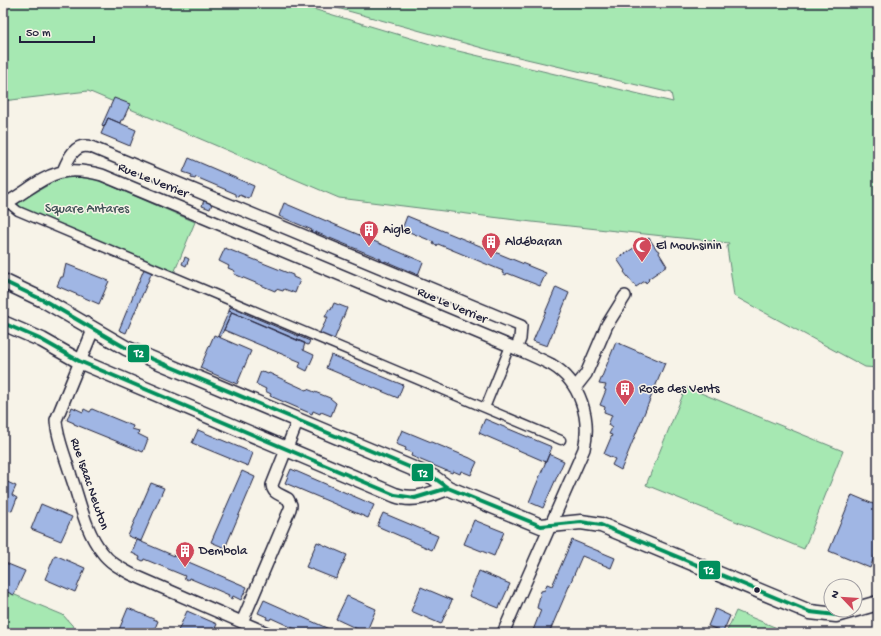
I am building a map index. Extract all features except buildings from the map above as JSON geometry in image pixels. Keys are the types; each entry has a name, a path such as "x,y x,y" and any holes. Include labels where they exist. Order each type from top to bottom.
{"street":[{"path":"485,408 513,348 520,339 521,326 91,146 83,146 74,150 63,170 47,176 5,204 18,211 485,408 561,440"},
{"name":"Rue Le Verrier","path":"63,170 102,175 553,365 561,372 575,388 586,416 586,438 584,449 503,633"},
{"path":"3,281 40,299 92,330 132,351 433,477 448,488 542,526 581,522 600,525 810,612 836,615 878,603"},
{"path":"575,388 586,374 607,325 625,296"},
{"path":"3,323 42,340 79,361 404,499 430,495 448,488"},
{"name":"Rue Isaac Newton","path":"92,330 58,413 56,425 88,528 96,544 109,560 125,571 267,633"},
{"path":"242,622 290,509 288,499 276,493 273,490 272,485 298,420"}],"green space":[{"path":"3,3 293,3 437,46 673,102 671,93 497,52 319,3 878,3 878,368 865,367 734,296 727,247 729,243 532,222 339,198 88,91 3,101"},
{"name":"Square Antares","path":"68,177 93,178 195,222 172,278 12,212 10,207 57,180"},
{"path":"686,387 843,451 804,549 646,485"},
{"path":"3,590 63,615 79,633 3,633"},
{"path":"736,611 789,633 726,633"}],"transit line":[{"name":"T2","path":"3,281 45,301 126,348 433,477 448,488 541,526 581,522 601,525 810,612 823,614"},
{"name":"T2","path":"3,323 42,340 79,361 395,495 415,498 448,488 463,494"}],"place":[{"name":"Aigle","path":"369,247"},
{"name":"Aldébaran","path":"491,259"},
{"name":"El Mouhsinin","path":"642,263"},
{"name":"Rose des Vents","path":"625,406"},
{"name":"Dembola","path":"185,568"}]}
